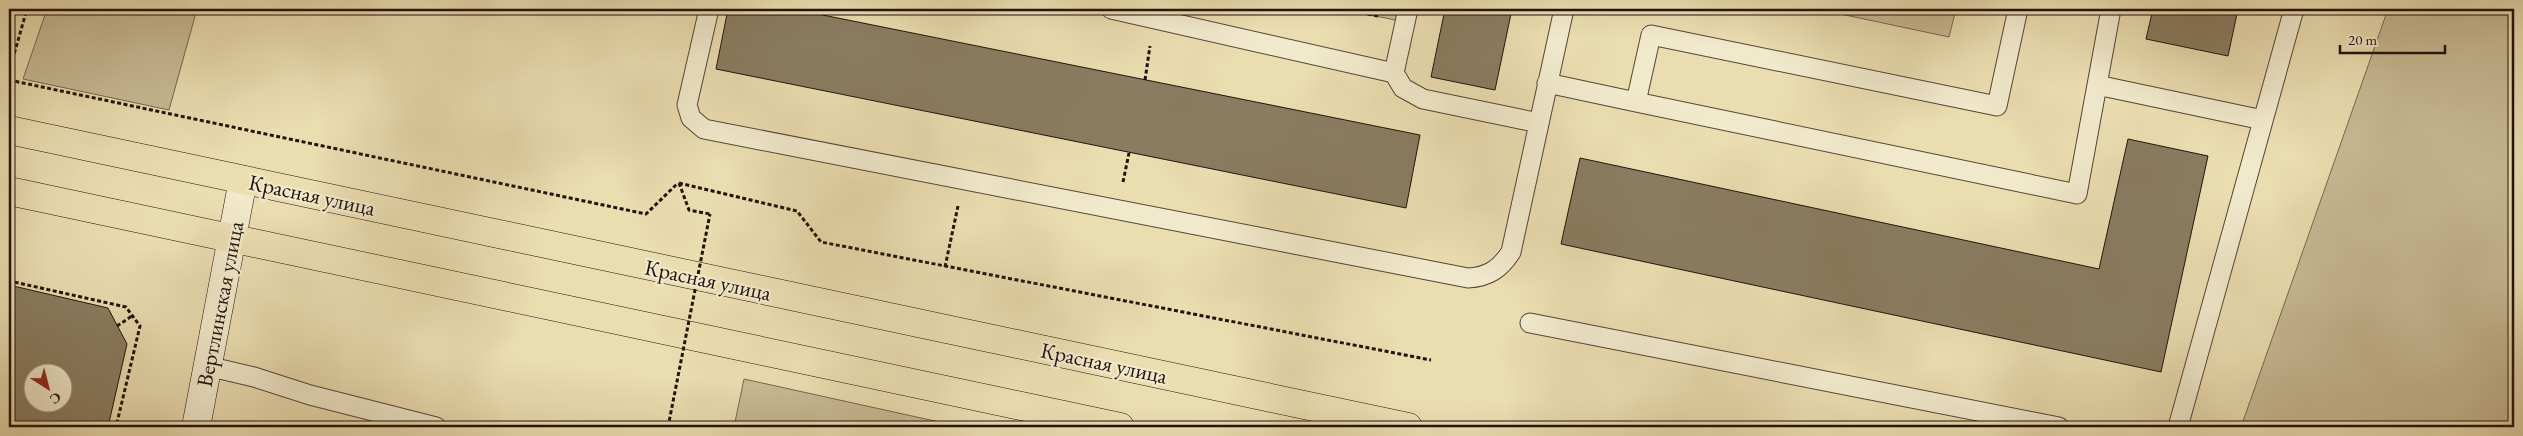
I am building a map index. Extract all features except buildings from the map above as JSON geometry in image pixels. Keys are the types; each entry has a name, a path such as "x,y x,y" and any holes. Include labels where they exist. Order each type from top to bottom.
{"highway":[{"name":"Красная улица","path":"9,130 1408,427"},
{"path":"9,191 1120,427"}],"main road":[{"name":"Вертлинская улица","path":"196,427 243,180"}],"lane":[{"path":"709,9 687,105 691,118 704,129 1468,278 1477,278 1497,270 1511,252 1564,9"},
{"path":"1111,9 1394,73"},
{"path":"1636,102 1651,35 1997,106 2018,9"},
{"path":"1547,83 2077,194 2111,9"},
{"path":"2178,427 2294,9"},
{"path":"1407,15 1394,73 1403,88 1423,99 1538,123"},
{"path":"2097,85 2263,120"},
{"path":"1530,323 2059,427"},
{"path":"207,366 254,377 310,395 436,427"}],"path":[{"path":"9,72 28,9"},
{"path":"1345,9 1407,15"},
{"path":"1145,80 1155,18"},
{"path":"9,80 646,214 678,182"},
{"path":"946,267 963,179"},
{"path":"668,427 710,214 689,210 678,182"},
{"path":"678,182 797,211 821,242 1431,360"},
{"path":"9,279 14,282 126,307 140,326 116,427"},
{"path":"117,326 132,316"}],"shaded area":[{"path":"47,9 197,9 169,110 23,79"},
{"path":"1341,9 1408,9 1405,22"},
{"path":"1817,9 1956,9 1949,37"},
{"path":"2388,9 2514,9 2514,427 2241,427"},
{"path":"744,379 962,427 734,427"}]}
